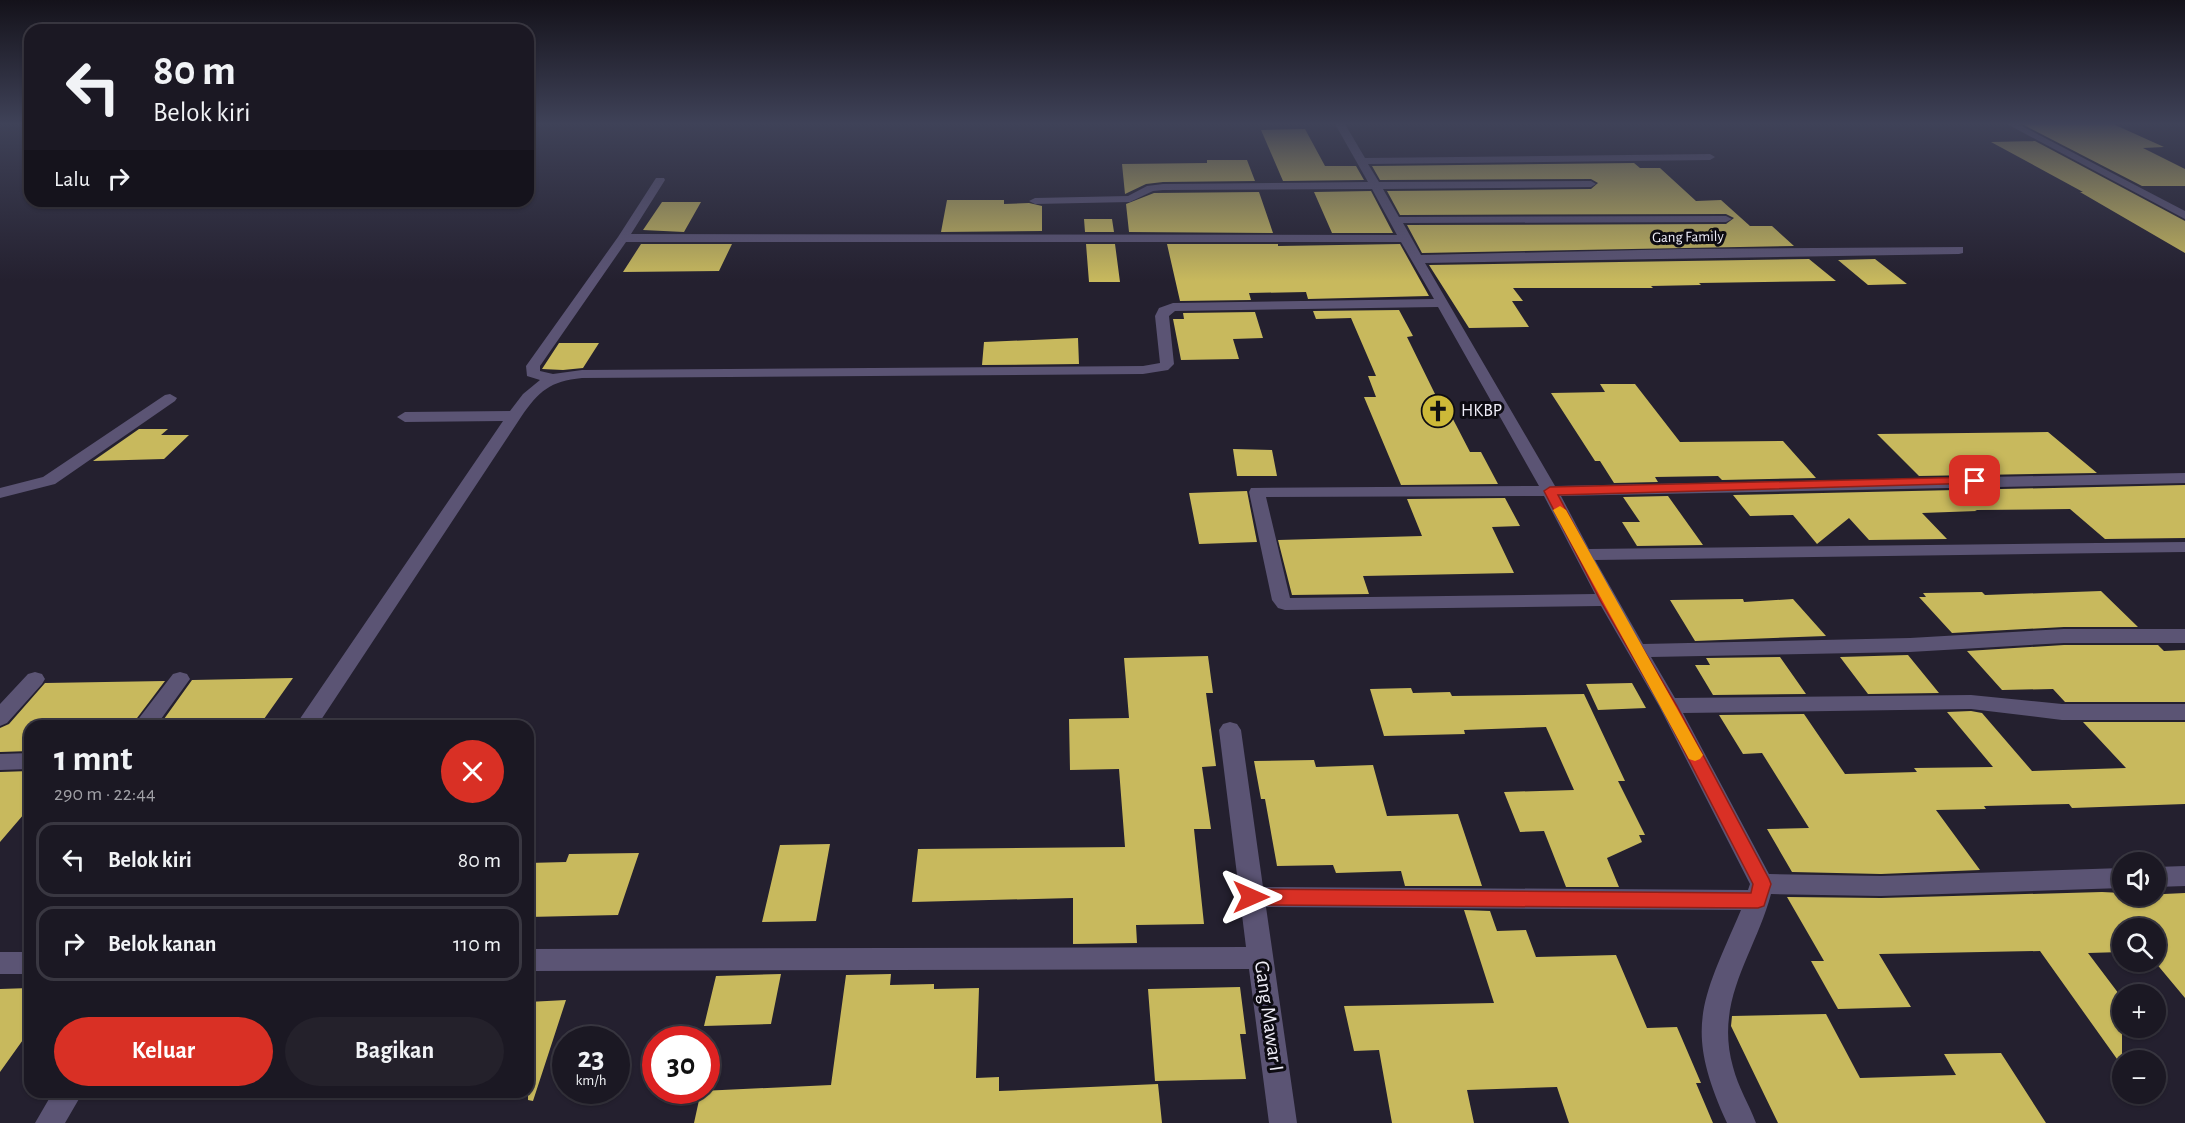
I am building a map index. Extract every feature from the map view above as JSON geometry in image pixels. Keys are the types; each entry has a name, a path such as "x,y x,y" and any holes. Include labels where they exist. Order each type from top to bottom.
{"street":[{"path":"1369,176 1550,491 1607,600 1669,706 1760,892 1731,960 1714,1008 1713,1028 1717,1060 1742,1123"},
{"path":"2111,176 2185,216"},
{"path":"551,378 532,373 533,366 623,238 660,180"},
{"path":"1035,201 1130,199 1151,188 1163,187 1591,184"},
{"path":"1394,220 1726,219"},
{"path":"623,238 1037,241 1405,238"},
{"name":"Gang Family","path":"1418,259 1959,250"},
{"path":"310,720 529,394 542,382 551,378 582,374 1143,370 1163,367 1168,362 1162,316 1169,308 1442,303"},
{"path":"0,493 49,481 170,398"},
{"path":"405,417 514,416"},
{"path":"1607,600 1286,604 1281,600 1277,586 1257,492 1550,491 1929,481 2185,478"},
{"path":"1583,555 2185,547"},
{"path":"1637,651 1889,646 2064,636 2184,637"},
{"path":"0,718 35,679"},
{"path":"149,720 180,679"},
{"path":"1669,706 1971,702 2062,712 2185,712"},
{"name":"Gang Mawar I","path":"1230,730 1283,1123"},
{"path":"0,762 24,761"},
{"path":"2166,877 2185,876"},
{"path":"1251,897 1760,892 2112,878"},
{"path":"534,960 1262,958"},
{"path":"0,963 24,963"},
{"path":"49,1123 65,1098"}],"building":[{"path":"1123,176 1253,176 1255,181 1163,182 1146,184 1125,194"},
{"path":"1281,176 1362,176 1364,180 1283,181"},
{"path":"1378,176 1669,176 1696,201 1721,200 1750,226 1772,226 1794,246 1422,253 1407,225 1726,224 1734,218 1726,214 1400,215 1387,191 1591,189 1598,183 1591,179 1380,180"},
{"path":"2054,176 2101,176 2185,221 2185,253 2080,192 2083,192"},
{"path":"2123,176 2185,176 2185,186 2142,186"},
{"path":"1371,191 1393,233 1332,233 1314,192"},
{"path":"1259,192 1273,233 1129,232 1126,204 1154,193"},
{"path":"947,200 1004,200 1004,204 1029,203 1042,206 1042,231 941,232"},
{"path":"662,202 701,202 684,232 643,230"},
{"path":"1084,219 1112,219 1114,232 1085,232"},
{"path":"641,244 732,244 719,271 623,272"},
{"path":"1086,244 1115,244 1120,282 1089,282"},
{"path":"1167,244 1278,244 1278,246 1400,244 1429,296 1308,299 1306,292 1249,293 1251,300 1180,301"},
{"path":"1809,259 1836,281 1699,283 1701,285 1651,286 1653,288 1513,288 1523,301 1512,301 1529,327 1469,328 1429,265"},
{"path":"1875,259 1907,284 1868,285 1838,260"},
{"path":"1399,310 1413,336 1407,337 1436,396 1441,396 1470,452 1481,452 1498,484 1401,485 1364,397 1376,397 1368,376 1376,376 1351,318 1316,319 1313,311"},
{"path":"1255,312 1263,338 1233,339 1239,359 1181,360 1173,319 1184,319 1183,313"},
{"path":"1078,338 1079,364 982,365 984,342"},
{"path":"559,343 599,343 583,368 542,369"},
{"path":"1600,384 1635,384 1680,442 1783,441 1816,478 1722,480 1718,476 1655,477 1658,482 1614,483 1600,461 1595,461 1551,393 1605,392"},
{"path":"139,429 168,429 161,435 189,435 164,459 93,461"},
{"path":"2048,432 2097,473 1919,476 1877,434"},
{"path":"1233,449 1272,450 1277,476 1237,476"},
{"path":"2185,485 2185,538 2105,539 2070,509 1975,510 1977,511 1922,513 1947,539 1869,540 1849,518 1817,544 1793,515 1750,516 1733,495"},
{"path":"1247,491 1257,542 1199,544 1189,493"},
{"path":"1668,496 1703,545 1637,546 1622,522 1640,522 1623,497"},
{"path":"1505,498 1520,526 1492,527 1514,573 1363,576 1369,594 1292,595 1278,540 1422,536 1407,499"},
{"path":"2101,591 2138,627 2064,627 1952,633 1919,597 1926,597 1923,593 1982,592 1985,595"},
{"path":"1743,599 1744,602 1793,599 1826,636 1695,641 1670,600"},
{"path":"2064,645 2158,645 2164,651 2185,650 2185,702 2065,702 2053,689 2002,690 1967,651"},
{"path":"1908,655 1939,693 1868,694 1840,657"},
{"path":"1208,656 1213,693 1206,693 1216,766 1202,767 1211,829 1194,829 1204,924 1136,925 1137,943 1073,944 1073,898 912,902 918,849 1125,847 1119,769 1070,770 1069,719 1129,718 1124,658"},
{"path":"1780,657 1806,694 1713,695 1695,665 1710,665 1706,658"},
{"path":"293,678 263,720 163,720 192,680"},
{"path":"165,681 136,720 24,720 24,751 0,752 0,728 9,724 45,683"},
{"path":"1632,683 1646,708 1598,710 1586,684"},
{"path":"1411,688 1413,693 1450,692 1452,696 1584,694 1625,781 1618,781 1645,835 1639,835 1642,842 1607,858 1619,887 1566,887 1544,831 1520,832 1504,792 1574,790 1546,727 1464,730 1465,734 1384,736 1370,689"},
{"path":"1947,712 1982,713 2032,771 2126,768 2083,722 2185,722 2185,804 2072,808 2069,804 1984,806 1986,809 1936,810 1980,870 1881,874 1792,872 1767,829 1809,828 1762,753 1743,754 1719,715 1804,714 1845,774 1917,772 1914,768 1993,767"},
{"path":"1314,760 1316,767 1373,765 1387,816 1458,814 1482,886 1405,886 1401,871 1336,873 1333,865 1277,866 1265,799 1261,799 1254,761"},
{"path":"24,771 24,814 0,842 0,772"},
{"path":"830,844 816,921 762,922 780,845"},
{"path":"639,853 618,915 534,917 534,863 566,862 569,854"},
{"path":"2102,892 2112,892 2112,906 2166,906 2166,894 2185,893 2185,998 2163,972 2166,972 2166,918 2112,918 2112,952 2088,953 2112,985 2112,1038 2122,1038 2122,1050 2112,1050 2112,1052 2040,951 1879,954 1911,1007 1838,1009 1811,961 1824,961 1787,897 1881,898"},
{"path":"1464,910 1490,911 1497,931 1526,930 1536,957 1616,955 1647,1028 1677,1027 1701,1083 1696,1083 1713,1123 1569,1123 1557,1087 1467,1090 1474,1123 1392,1123 1379,1050 1354,1051 1344,1006 1494,1003"},
{"path":"781,974 771,1024 704,1026 716,976"},
{"path":"891,974 890,985 934,984 934,989 979,988 976,1078 999,1077 999,1091 1158,1084 1162,1123 694,1123 698,1104 720,1104 720,1090 831,1085 846,975"},
{"path":"1240,987 1246,1034 1240,1034 1246,1079 1155,1081 1148,989"},
{"path":"24,988 24,1038 0,1072 0,989"},
{"path":"566,1000 558,1026 552,1026 552,1043 534,1098 534,1002"},
{"path":"1826,1014 1860,1078 1956,1075 1944,1054 2001,1053 2046,1123 1778,1123 1731,1026 1732,1016"}],"slow traffic":[{"path":"1560,510 1607,600 1695,755"}],"place":[{"name":"HKBP","path":"1438,411"}],"route":[{"path":"1251,897 1758,900 1762,884 1669,706 1607,600 1550,491 1975,481"}]}
